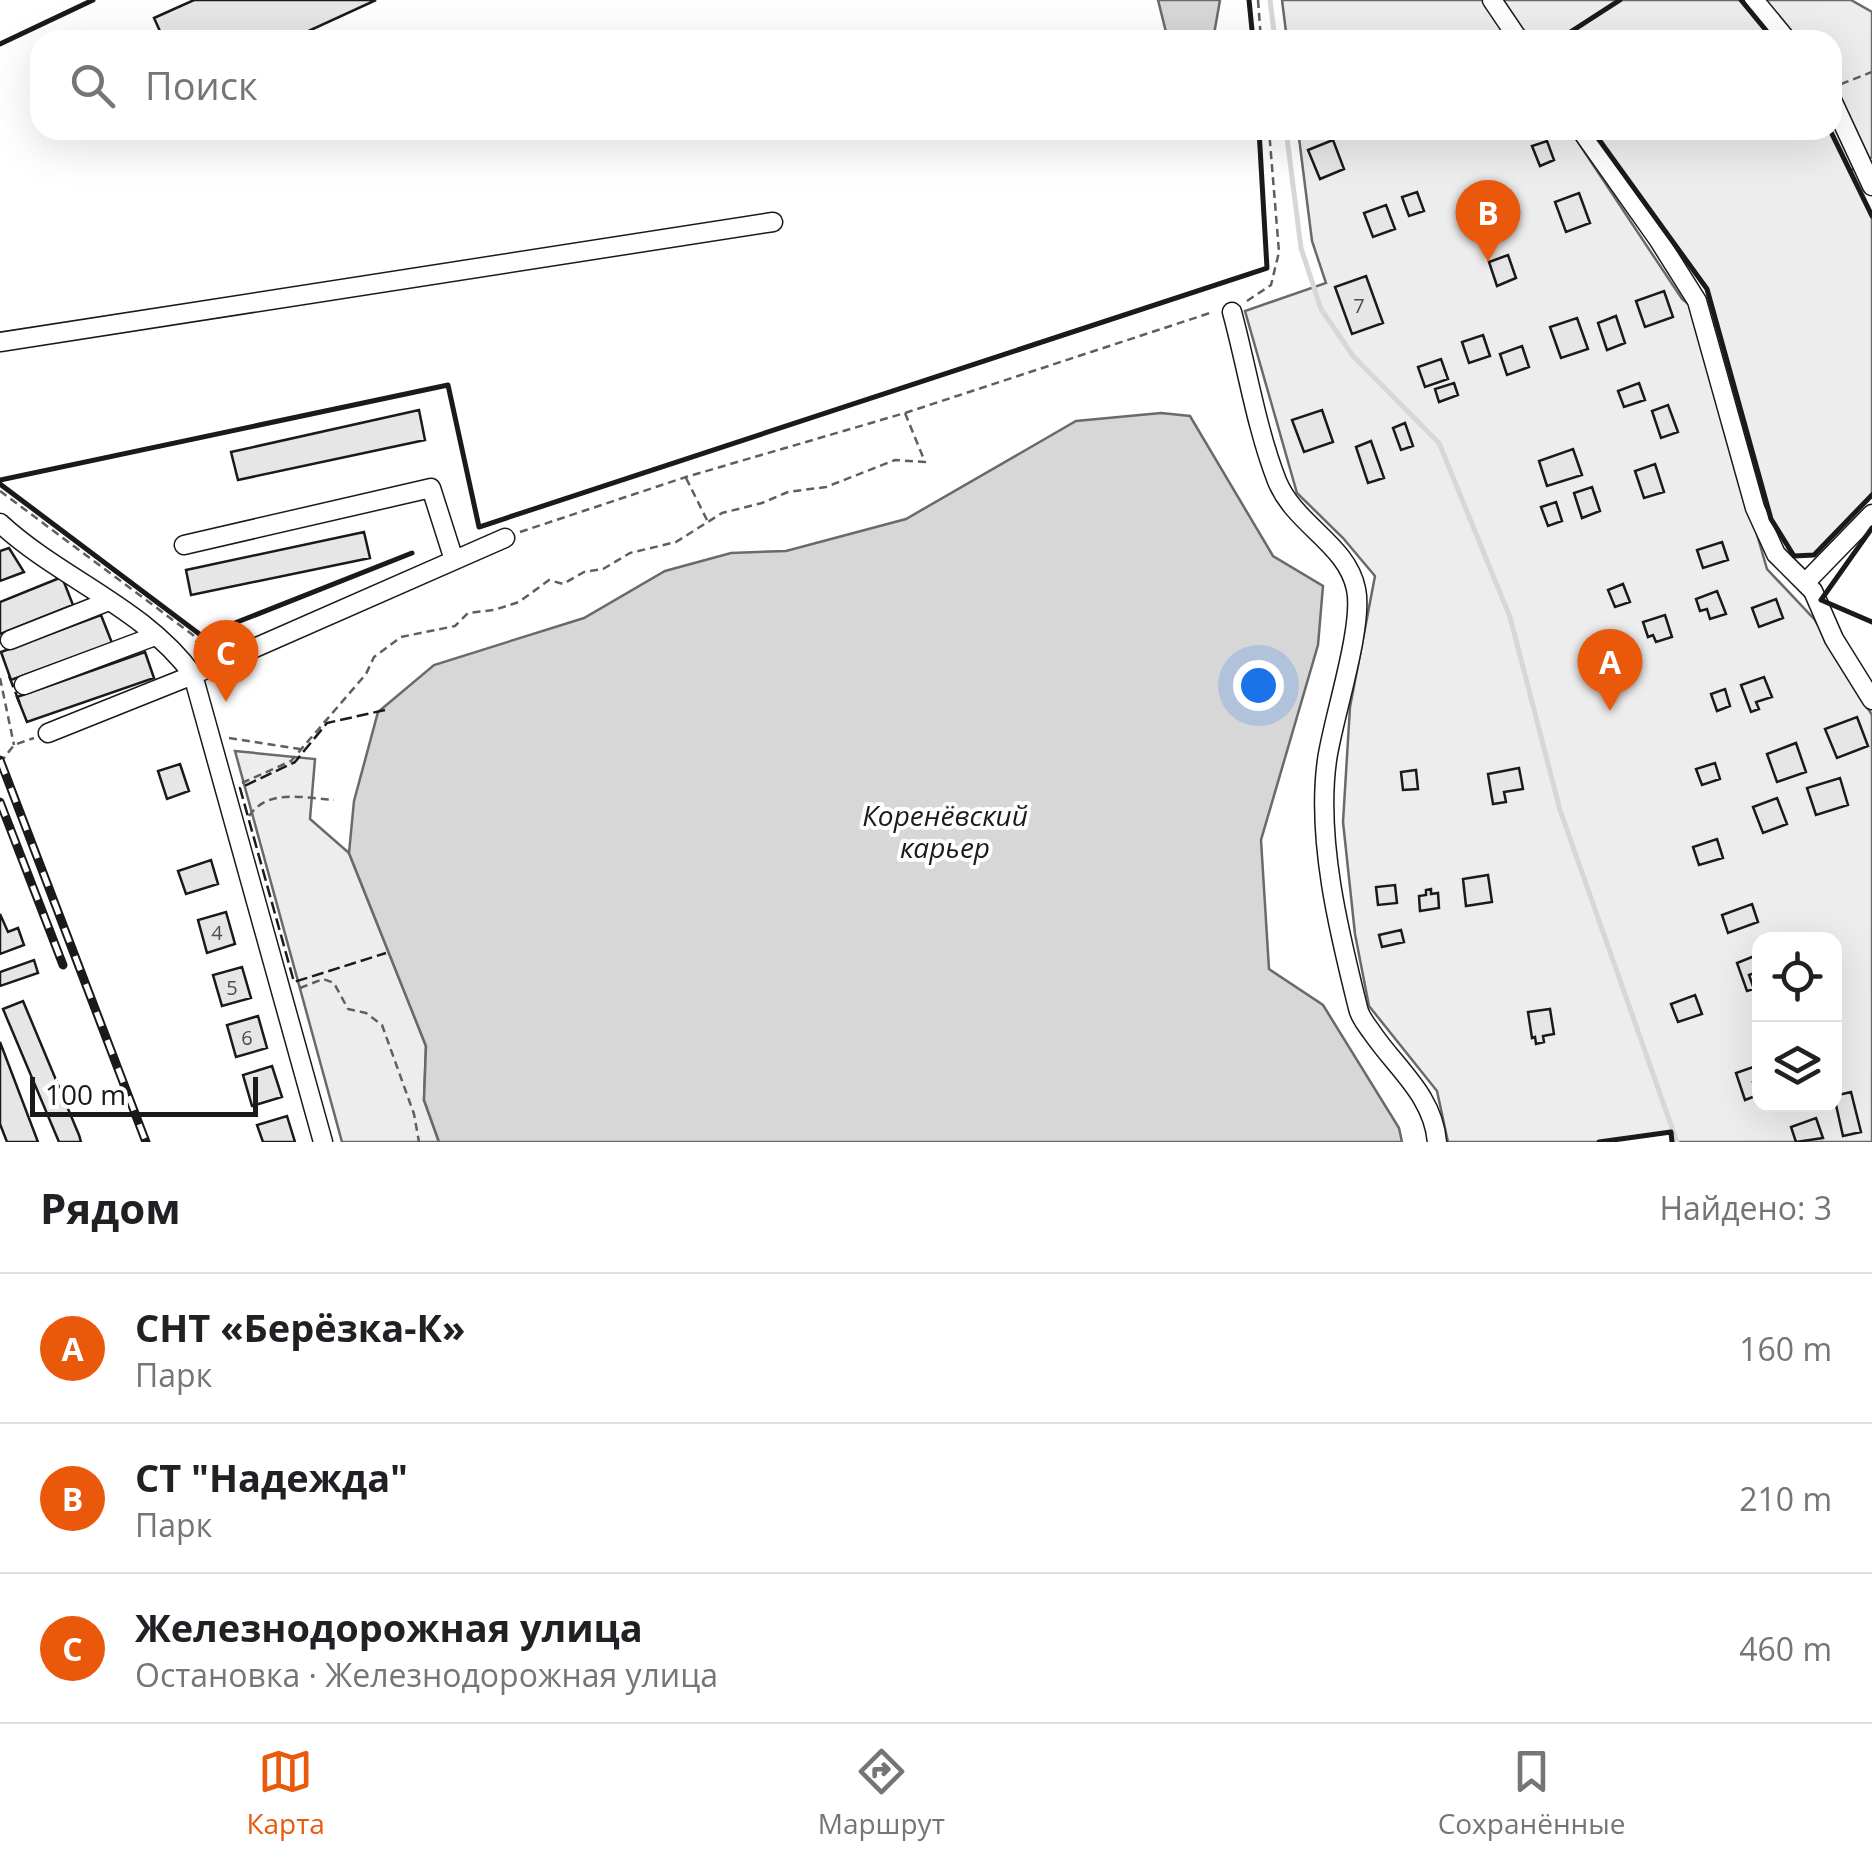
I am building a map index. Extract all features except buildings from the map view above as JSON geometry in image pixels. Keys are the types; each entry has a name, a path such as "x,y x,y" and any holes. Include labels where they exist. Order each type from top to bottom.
{"street":[{"path":"1492,0 1512,30"},
{"path":"1754,0 1779,30"},
{"path":"1842,122 1872,186"},
{"path":"1588,140 1697,301 1755,508 1776,554 1813,591 1834,639 1872,700"},
{"path":"0,342 773,222"},
{"path":"1232,312 1278,483 1304,522 1348,563 1358,593 1327,763 1326,852 1359,1014 1420,1091 1436,1122 1438,1142"},
{"path":"184,545 432,488 454,560"},
{"path":"1805,583 1872,514"},
{"path":"0,523 201,671 323,1142"},
{"path":"48,732 201,671 505,538"},
{"path":"10,640 109,601"},
{"path":"24,685 155,636"}],"path":[{"path":"1258,0 1260,30"},
{"path":"1842,83 1872,72"},
{"path":"505,538 1218,310 1232,312 1271,284 1279,252 1270,140"},
{"path":"236,786 291,761 366,674 374,657 401,636 454,626 468,613 519,602 549,580 563,584 584,572 603,569 630,552 676,542 722,513 788,492 826,487 895,460 925,462 905,413"},
{"path":"686,477 708,523"},
{"path":"0,491 193,635 201,671"},
{"path":"0,678 14,746"},
{"path":"0,763 14,746 48,732"},
{"path":"223,736 302,749"},
{"path":"246,820 257,804 280,796 334,800"},
{"path":"292,991 323,980 334,983 348,1009 366,1013 382,1025 414,1114 419,1142"}],"shaded area":[{"path":"1282,0 1484,0 1504,30 1286,30"},
{"path":"1501,0 1851,0 1872,12 1872,157 1850,171 1872,216 1872,495 1814,555 1794,556 1771,519 1707,289 1599,140 1842,140 1842,30 1521,30"},
{"path":"1299,140 1577,140 1682,299 1691,306 1767,569 1815,620 1872,715 1872,1142 1672,1142 1671,1132 1599,1142 1448,1142 1437,1091 1369,1006 1355,934 1343,822 1350,707 1375,576 1297,493 1245,311 1326,283 1312,241"},
{"path":"235,751 315,759 310,819 349,853 426,1046 424,1100 439,1142 342,1142"}],"water":[{"path":"1158,0 1220,0 1215,30 1166,30"},
{"name":"Коренёвский карьер","path":"1161,413 1190,416 1273,556 1323,586 1318,645 1261,840 1269,969 1323,1005 1399,1128 1402,1142 439,1142 424,1100 426,1046 349,853 354,801 378,712 434,665 584,618 665,571 731,553 786,551 906,519 1076,421"}],"waterway":[{"path":"1270,0 1274,30"},
{"path":"1287,140 1301,248 1321,309 1353,356 1439,443 1510,617 1560,810 1677,1142"}],"railway":[{"path":"0,760 146,1142"},
{"path":"0,802 63,965"}],"fence":[{"path":"9,676 20,704"},
{"path":"385,710 327,723 295,762 240,788 294,982 386,953"}],"wall":[{"path":"0,44 93,0"},
{"path":"1249,0 1252,30"},
{"path":"1574,30 1620,0"},
{"path":"1741,0 1766,30"},
{"path":"0,480 448,385 479,527 1267,268 1260,140"},
{"path":"1599,140 1707,289 1771,519 1794,556 1814,555 1872,495"},
{"path":"1835,140 1872,216"},
{"path":"0,484 202,636 412,553"},
{"path":"1872,528 1821,600 1872,622"},
{"path":"1599,1142 1671,1132 1672,1142"}],"place":[{"name":"СТ \"Надежда\"","path":"1488,262"},
{"name":"Железнодорожная улица","path":"226,702"},
{"name":"СНТ «Берёзка-К»","path":"1610,711"}]}
